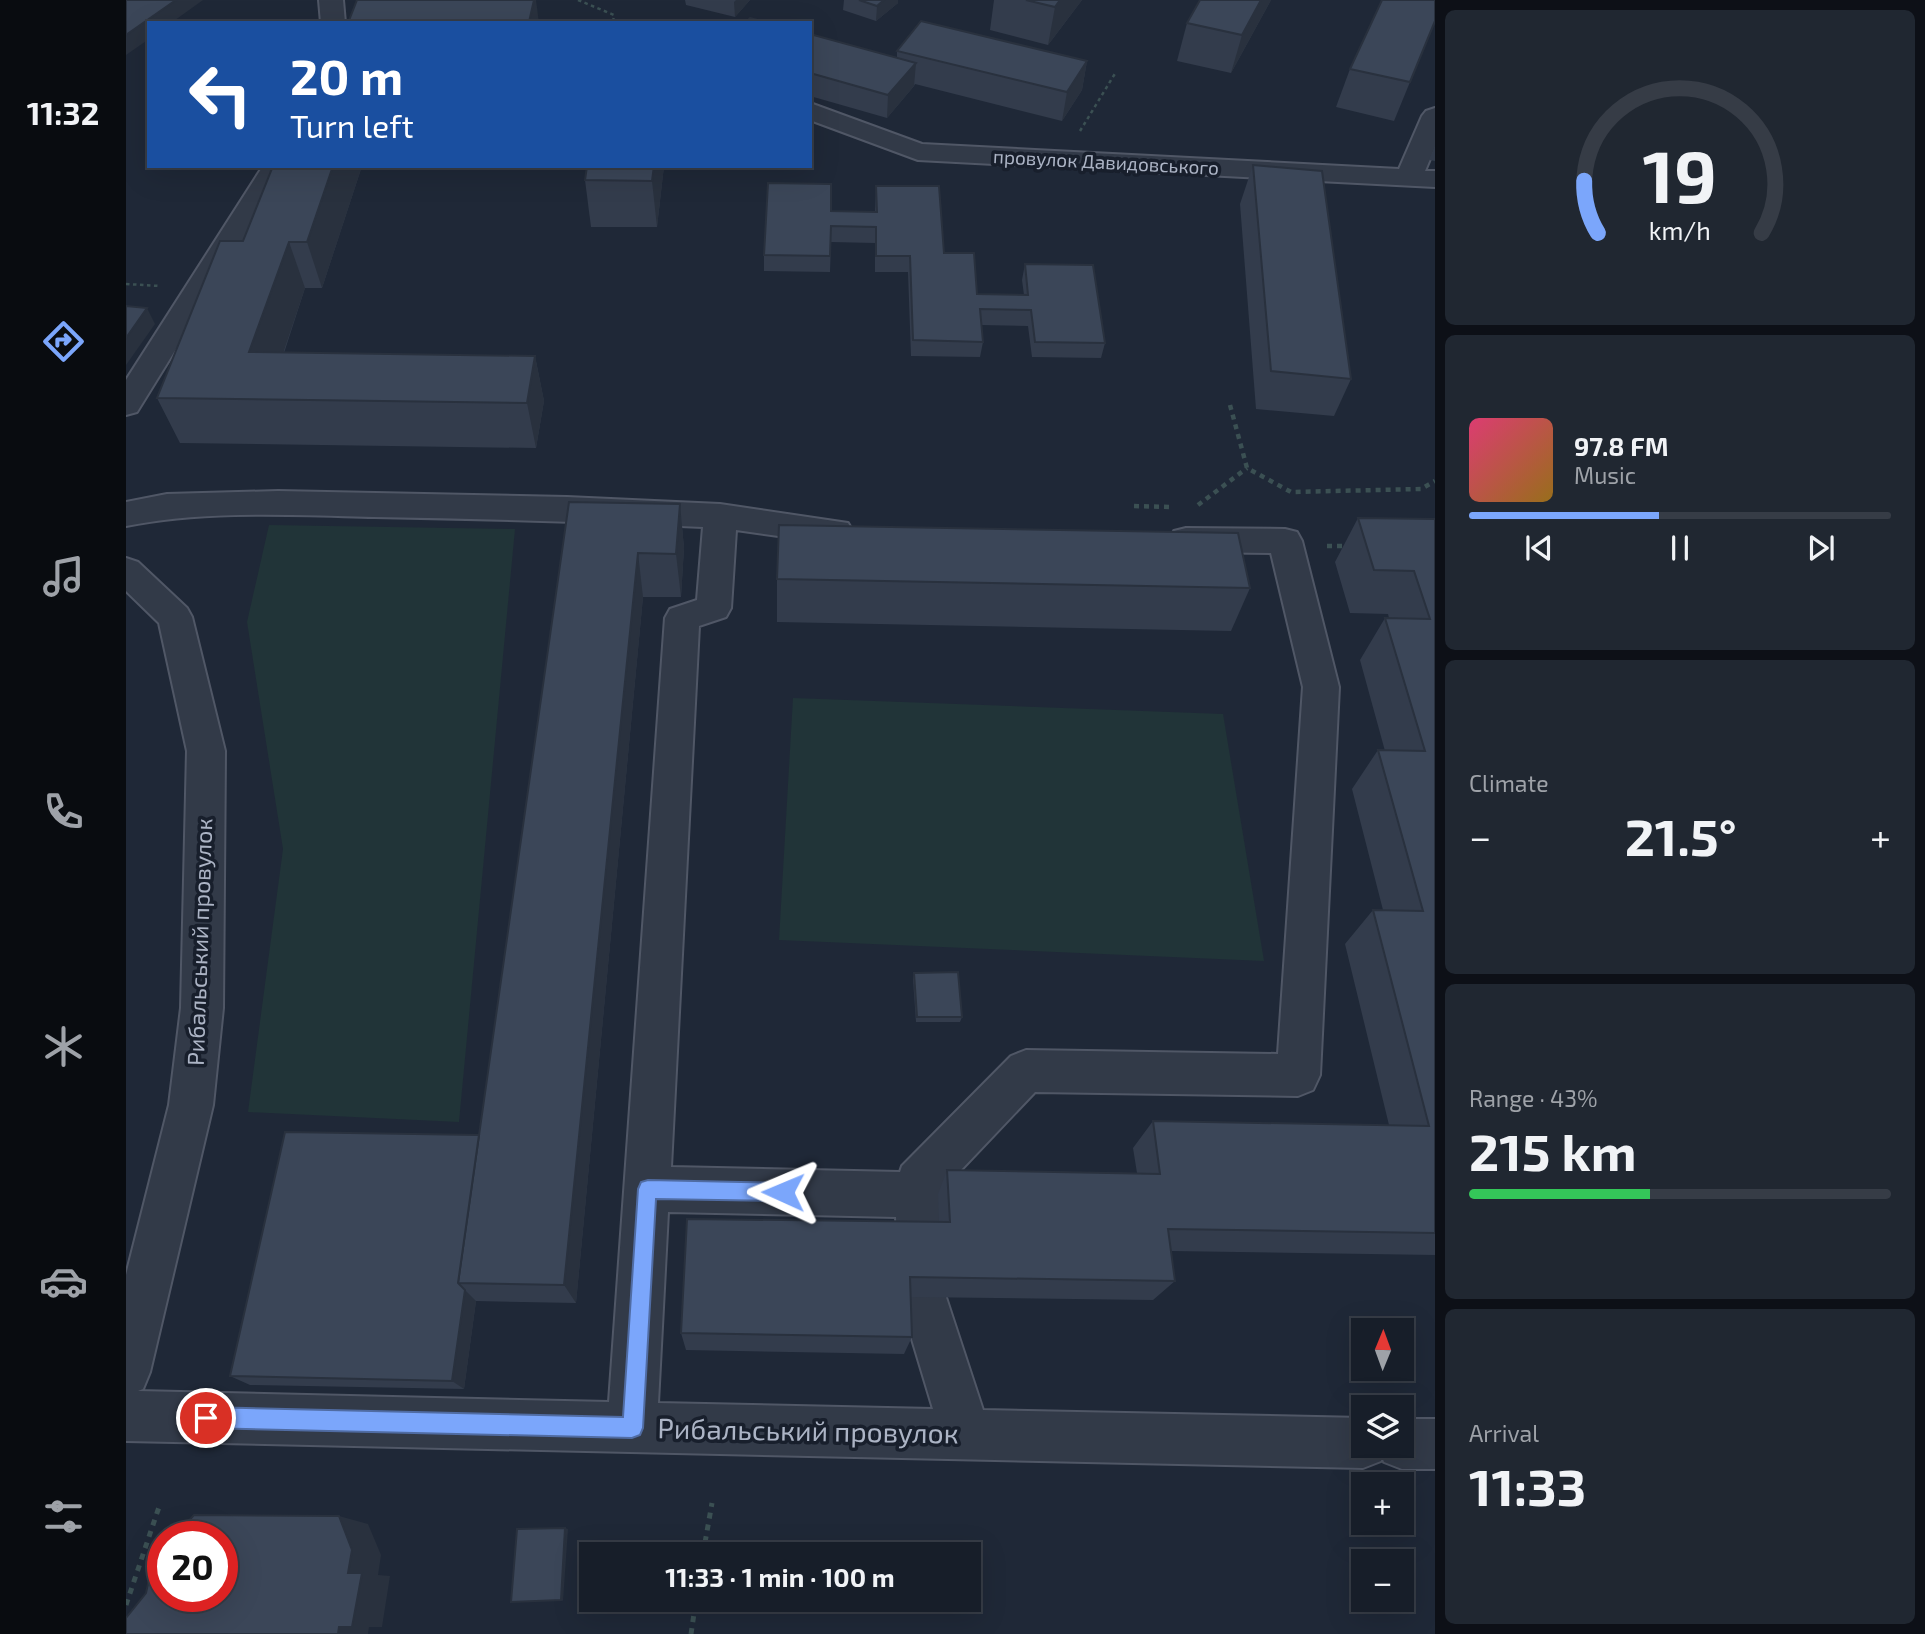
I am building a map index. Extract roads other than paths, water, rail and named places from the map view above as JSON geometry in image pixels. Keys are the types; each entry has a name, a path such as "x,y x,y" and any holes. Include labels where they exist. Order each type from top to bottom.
{"street":[{"path":"331,0 333,21"},
{"name":"провулок Давидовського","path":"812,112 918,152 1422,179"},
{"path":"1422,179 1435,116"},
{"path":"126,405 275,168"},
{"path":"126,514 167,506 278,503 567,509 720,516 849,534 877,534"},
{"path":"632,1428 682,618 714,608 720,516"},
{"path":"920,1244 918,1182 1026,1071 1298,1075 1321,687 1289,555 1285,541 1153,539"},
{"name":"Рибальський провулок","path":"126,571 175,617 206,751 202,1008 191,1105 126,1372"},
{"path":"648,1189 918,1195"},
{"path":"923,1296 966,1434"},
{"name":"Рибальський провулок","path":"126,1416 1351,1443"},
{"path":"1414,1444 1435,1444"}]}
